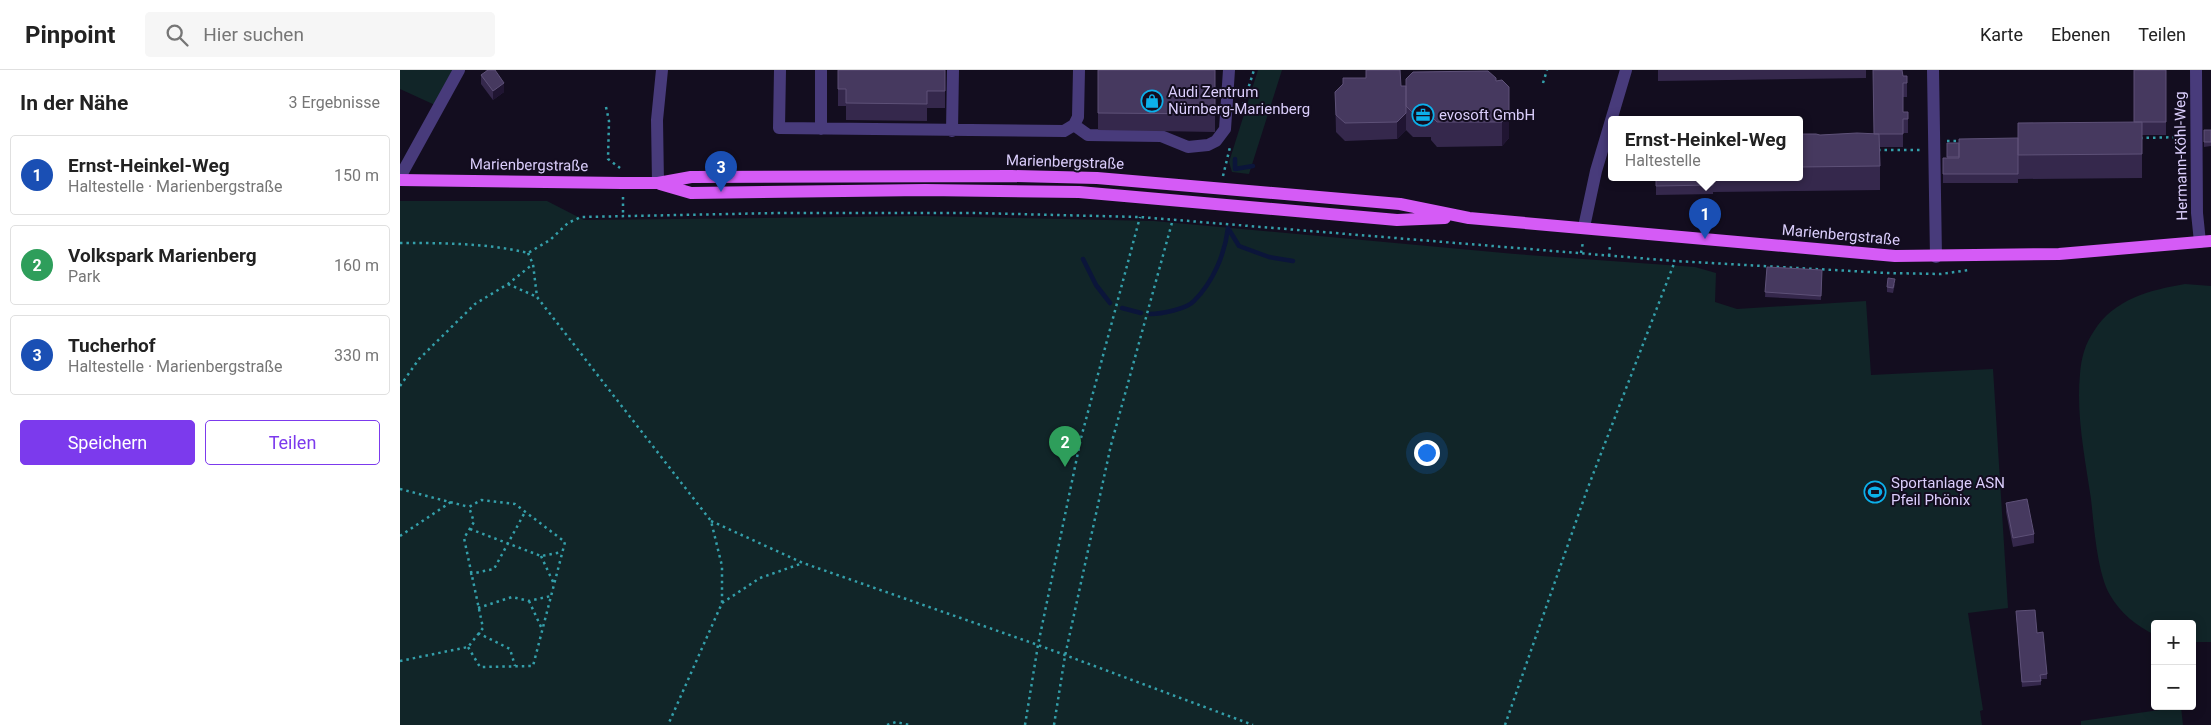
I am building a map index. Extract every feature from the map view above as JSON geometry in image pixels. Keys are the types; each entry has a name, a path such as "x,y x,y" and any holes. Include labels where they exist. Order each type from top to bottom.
{"main road":[{"name":"Marienbergstraße","path":"658,183 691,177 1012,176 1097,178 1400,204 1469,218"},
{"path":"995,190 1006,184 1012,176"},
{"name":"Marienbergstraße","path":"400,178 623,177 658,183 692,193 995,190 1105,193 1182,202 1397,220 1469,218 1584,227 1858,254 1936,257 2084,252 2206,242"}],"street":[{"path":"400,178 407,160 459,70"},
{"path":"658,183 657,120 662,70"},
{"path":"780,70 779,128 952,131 1064,131 1074,125 1078,117 1079,70"},
{"path":"820,129 821,70"},
{"path":"952,70 952,131"},
{"path":"1074,125 1088,135 1161,136 1188,147 1208,145 1216,141 1225,129 1229,70"},
{"path":"1612,116 1626,70"},
{"path":"1933,70 1936,257"},
{"name":"Hermann-Köhl-Weg","path":"2196,70 2197,213 2206,242"},
{"path":"1584,227 1596,171 1608,131"}],"path":[{"path":"1241,113 1254,70"},
{"path":"1543,83 1547,70"},
{"path":"606,107 609,121 608,159 623,177 623,215"},
{"path":"2134,138 2196,137"},
{"path":"1220,189 1233,139"},
{"path":"1874,150 1934,146 1971,141"},
{"path":"729,206 729,214"},
{"path":"400,243 441,243 528,252 550,240 568,223 581,217 623,215 974,213 1173,219 1675,261 1886,273 1941,274 1970,270"},
{"path":"1024,725 1038,646 1081,438 1140,217"},
{"path":"1054,725 1065,656 1112,445 1173,219"},
{"path":"528,252 533,264 537,297"},
{"path":"1505,725 1587,490 1675,261"},
{"path":"400,386 418,359 475,304 508,284 533,264"},
{"path":"508,284 537,297 711,521 722,566 722,603 668,725"},
{"path":"400,489 469,507 481,500 515,504 564,542 533,666 480,667 468,647"},
{"path":"400,536 451,502"},
{"path":"400,661 468,647 483,628 470,574 464,538 474,522 469,507"},
{"path":"470,574 494,569 525,512"},
{"path":"711,521 803,563 1038,646 1253,725"},
{"path":"470,529 541,556 562,552"},
{"path":"541,556 554,584"},
{"path":"722,603 760,578 803,563"},
{"path":"478,608 512,597 529,601 551,596"},
{"path":"529,601 542,630"},
{"path":"478,633 510,649 515,666"},
{"path":"886,725 896,722 909,725"}],"green space":[{"path":"400,70 454,70 435,105 400,89"},
{"path":"1258,70 1282,70 1249,174 1232,172 1229,162"},
{"path":"400,201 547,201 584,220 923,216 1154,221 1515,254 1695,267 1716,273 1715,302 1737,309 1866,301 1871,375 1993,369 2008,608 1968,613 1983,710 1980,711 1982,725 400,725"},
{"path":"2185,284 2211,286 2211,642 2196,642 2196,620 2151,620 2151,633 2130,618 2119,608 2110,595 2102,574 2097,548 2080,421 2079,389 2082,357 2091,336 2102,320 2112,311 2134,298 2159,289"},
{"path":"2160,710 2181,710 2183,725 2081,725 2081,721"}],"building":[{"path":"488,70 495,70 504,83 493,91 481,75"},
{"path":"838,70 945,70 945,91 927,91 927,104 846,103 846,89 838,89"},
{"path":"1098,70 1215,70 1215,114 1098,113"},
{"path":"1366,70 1400,70 1401,86 1406,86 1406,113 1397,122 1345,123 1336,115 1335,92 1343,84 1343,78 1366,78"},
{"path":"1873,70 1902,70 1903,76 1907,76 1907,83 1903,83 1903,112 1908,112 1908,119 1903,119 1903,134 1874,134"},
{"path":"2134,70 2166,70 2166,122 2134,122"},
{"path":"1488,71 1496,78 1496,81 1502,80 1509,87 1509,114 1502,122 1437,122 1431,116 1431,112 1413,113 1406,106 1406,79 1413,72"},
{"path":"2142,122 2142,154 2018,155 2018,123"},
{"path":"2204,130 2211,130 2211,142 2204,142"},
{"path":"1803,134 1879,134 1880,166 1803,167"},
{"path":"2018,138 2018,174 1943,174 1943,158 1959,158 1959,139"},
{"path":"1947,143 1959,143 1959,157 1947,157"},
{"path":"1656,181 1713,181 1713,185 1656,186"},
{"path":"1767,267 1822,270 1821,296 1765,292"},
{"path":"1888,278 1895,279 1893,288 1887,287"},
{"path":"2027,499 2034,534 2013,538 2006,503"},
{"path":"2035,610 2037,633 2043,632 2047,674 2040,675 2041,681 2022,682 2016,611"}],"waterway":[{"path":"1235,159 1235,169 1253,166"},
{"path":"1228,228 1239,246 1269,257 1293,261"},
{"path":"1150,314 1180,309 1194,301 1207,285 1217,267 1224,248 1228,228"},
{"path":"1083,259 1096,285 1110,303"},
{"path":"1122,308 1141,313"}],"place":[{"name":"Audi Zentrum Nürnberg-Marienberg","path":"1152,101"},
{"name":"evosoft GmbH","path":"1423,115"},
{"name":"Tucherhof","path":"721,192"},
{"name":"Ernst-Heinkel-Weg","path":"1705,239"},
{"name":"Volkspark Marienberg","path":"1065,467"},
{"name":"Sportanlage ASN Pfeil Phönix","path":"1875,492"}]}
